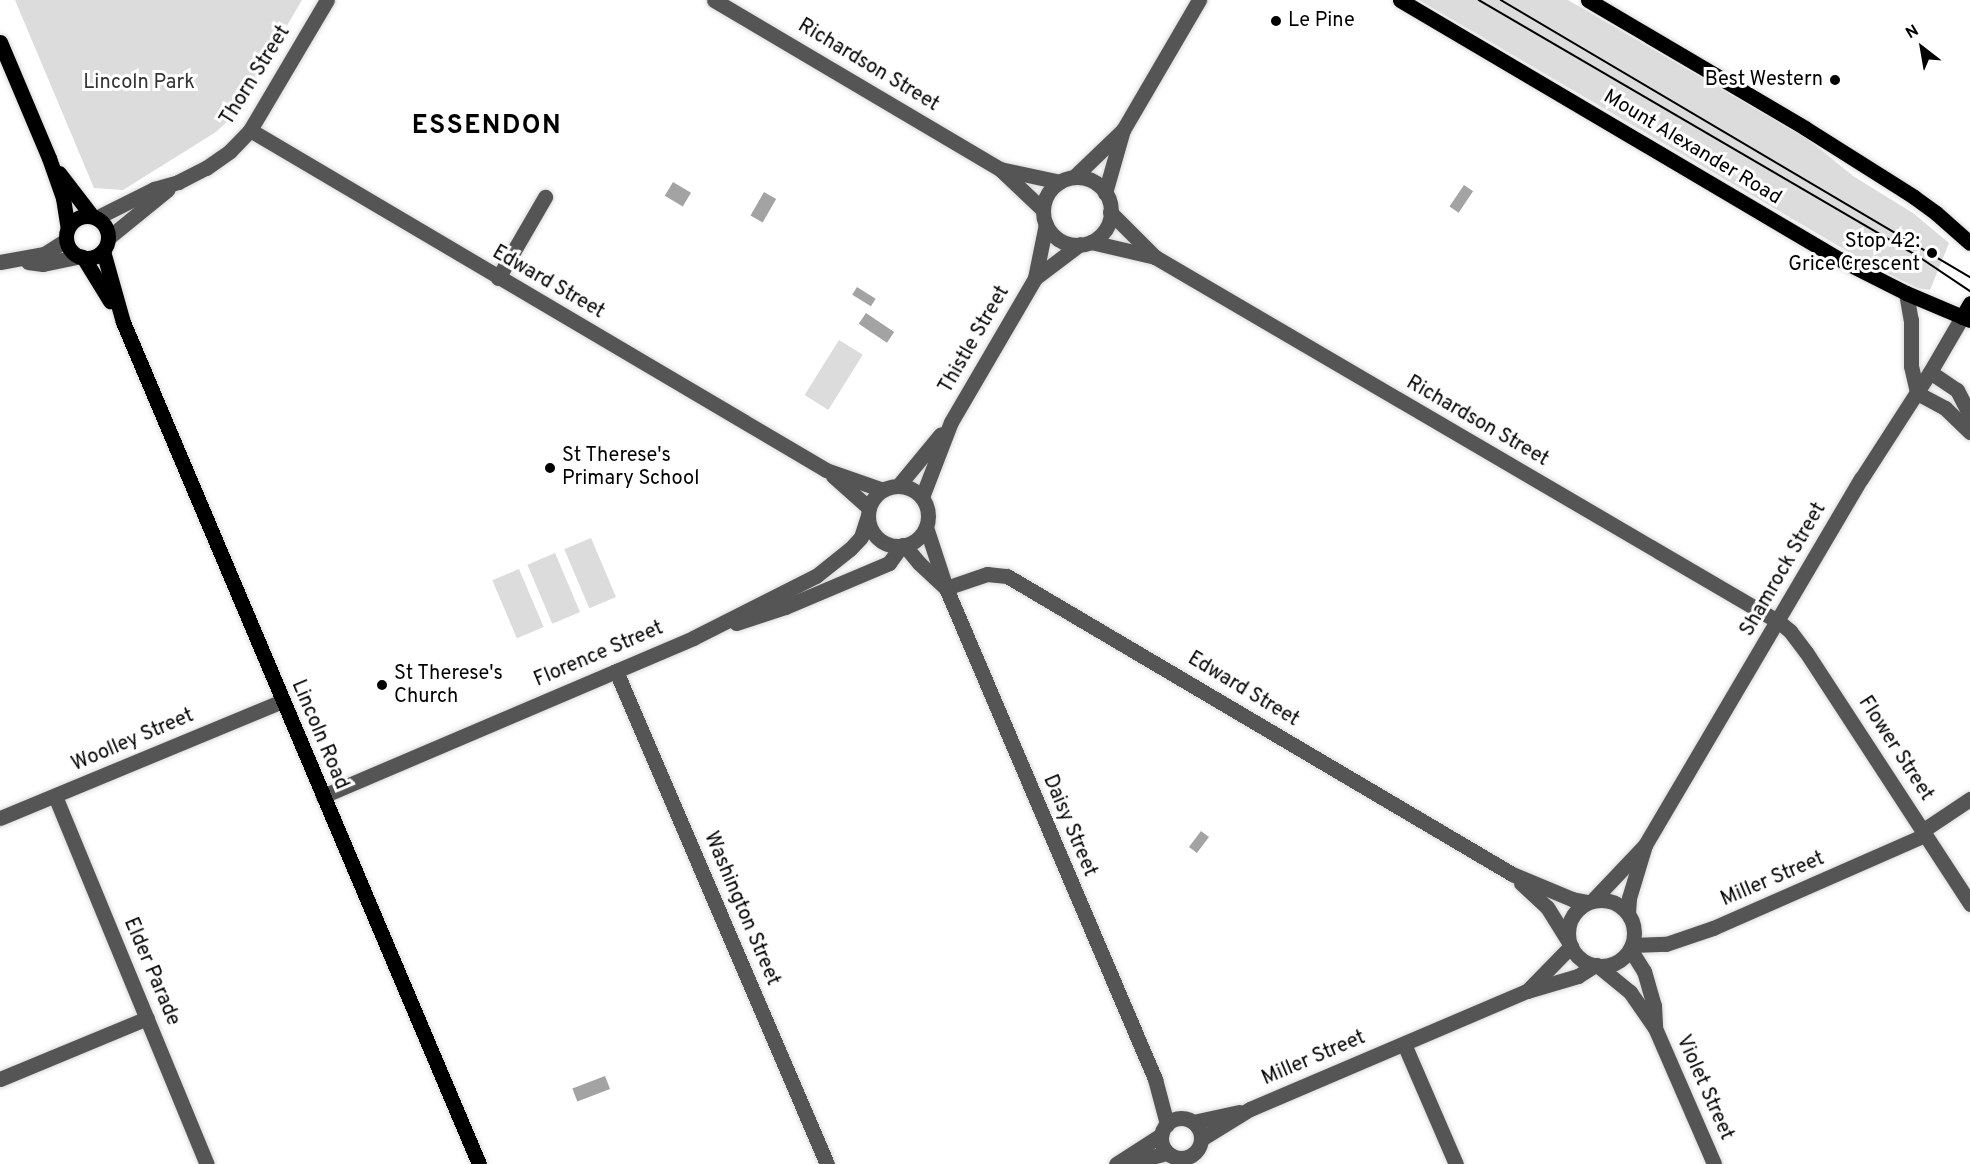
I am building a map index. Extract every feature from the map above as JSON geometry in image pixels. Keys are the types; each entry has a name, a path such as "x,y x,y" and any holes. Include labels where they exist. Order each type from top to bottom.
{"main road":[{"name":"Mount Alexander Road","path":"1400,0 1839,259 1906,293 1966,318"},
{"path":"1588,0 1823,140 1926,205 1970,243"},
{"path":"0,42 49,158 63,198 71,250 81,257 94,257 105,244 105,226 94,217 49,158"},
{"path":"67,234 78,218 94,217"},
{"name":"Lincoln Road","path":"105,244 123,322 479,1164"},
{"name":"Lincoln Road","path":"81,257 123,322"},
{"path":"1966,318 1970,303"}],"street":[{"name":"Thorn Street","path":"94,217 154,189 178,182 206,168 230,151 250,130 327,0"},
{"name":"Richardson Street","path":"714,0 1000,169 1044,217"},
{"path":"1105,193 1123,130 1199,0"},
{"name":"Edward Street","path":"250,130 826,470 869,512"},
{"path":"1067,179 1092,180 1105,193 1110,212 1105,230 1085,243 1059,240 1044,217 1045,199 1067,179 1123,130"},
{"name":"Richardson Street","path":"1000,169 1067,179"},
{"name":"Thorn Street","path":"105,244 178,182"},
{"path":"498,278 545,197"},
{"name":"Richardson Street","path":"1110,212 1155,257 1779,622"},
{"name":"Thistle Street","path":"922,497 951,422 1035,278 1044,217"},
{"path":"19,261 44,254 67,234"},
{"name":"Richardson Street","path":"1085,243 1155,257"},
{"name":"Thistle Street","path":"1035,278 1085,243"},
{"path":"0,262 19,261 43,264 81,257"},
{"path":"1906,293 1911,320 1911,366 1917,393 1945,408 1970,432"},
{"name":"Shamrock Street","path":"1591,901 1645,845 1779,622 1861,478 1966,318"},
{"path":"1930,372 1957,390 1970,415"},
{"name":"Thistle Street","path":"891,488 951,422"},
{"name":"Edward Street","path":"826,470 891,488"},
{"path":"907,487 922,497 928,511 926,527 917,538 903,545 892,545 875,535 869,512 891,488 907,487"},
{"name":"Florence Street","path":"323,796 693,638 816,576 835,563 861,537 869,512"},
{"name":"Daisy Street","path":"926,527 946,588 1155,1079 1164,1129 1163,1148 1175,1158"},
{"name":"Florence Street","path":"693,638 785,607 889,562 903,545"},
{"name":"Daisy Street","path":"903,545 946,588"},
{"name":"Edward Street","path":"946,588 987,574 998,573 1016,581 1512,874 1548,890 1591,901"},
{"name":"Flower Street","path":"1779,622 1806,651 1970,904"},
{"name":"Washington Street","path":"616,671 827,1164"},
{"name":"Woolley Street","path":"0,818 282,701"},
{"name":"Elder Parade","path":"55,796 207,1164"},
{"name":"Miller Street","path":"1631,947 1666,944 1713,928 1924,833 1970,799"},
{"name":"Shamrock Street","path":"1628,913 1629,898 1645,845"},
{"name":"Edward Street","path":"1512,874 1547,907 1570,944"},
{"path":"1591,901 1613,901 1628,913 1634,926 1631,947 1612,964 1596,965 1581,958 1570,944 1568,927 1572,917 1591,901"},
{"name":"Miller Street","path":"1527,991 1570,944"},
{"name":"Violet Street","path":"1631,947 1645,975 1654,1005 1655,1028"},
{"name":"Miller Street","path":"1164,1129 1188,1120 1250,1109 1527,991 1553,985 1596,965"},
{"name":"Violet Street","path":"1596,965 1630,992 1655,1028 1714,1164"},
{"path":"0,1079 147,1018"},
{"path":"1404,1044 1456,1164"},
{"name":"Daisy Street","path":"1155,1079 1188,1120 1199,1151"},
{"name":"Miller Street","path":"1175,1158 1187,1157 1199,1151 1250,1109"},
{"path":"1116,1164 1164,1129"},
{"path":"1125,1164 1175,1158"}],"green space":[{"name":"Lincoln Park","path":"15,0 302,0 235,114 216,132 123,190 94,188"},
{"path":"1419,0 1568,0 1809,140 1853,176 1913,213 1949,243 1930,290 1918,288 1876,268"},
{"path":"839,340 863,355 828,410 805,395"},
{"path":"591,538 616,597 589,608 564,549"},
{"path":"555,553 580,612 552,624 527,565"},
{"path":"519,569 544,627 517,638 492,580"}],"shaded area":[{"path":"673,182 691,193 683,207 665,196"},
{"path":"1464,185 1473,191 1459,213 1449,207"},
{"path":"764,192 776,199 763,222 750,215"},
{"path":"857,287 876,299 871,306 852,295"},
{"path":"866,313 894,332 887,343 859,324"},
{"path":"1201,831 1209,837 1197,853 1189,847"},
{"path":"605,1076 610,1089 577,1102 572,1089"}],"tram line":[{"path":"1479,0 1918,256 1970,291"},
{"path":"1501,0 1970,277"}],"place":[{"name":"Le Pine","path":"1276,21"},
{"name":"Best Western","path":"1835,80"},
{"name":"Stop 42: Grice Crescent","path":"1932,253"},
{"name":"St Therese's Primary School","path":"550,468"},
{"name":"St Therese's Church","path":"382,685"}],"district":[{"name":"ESSENDON","path":"487,127"}]}
